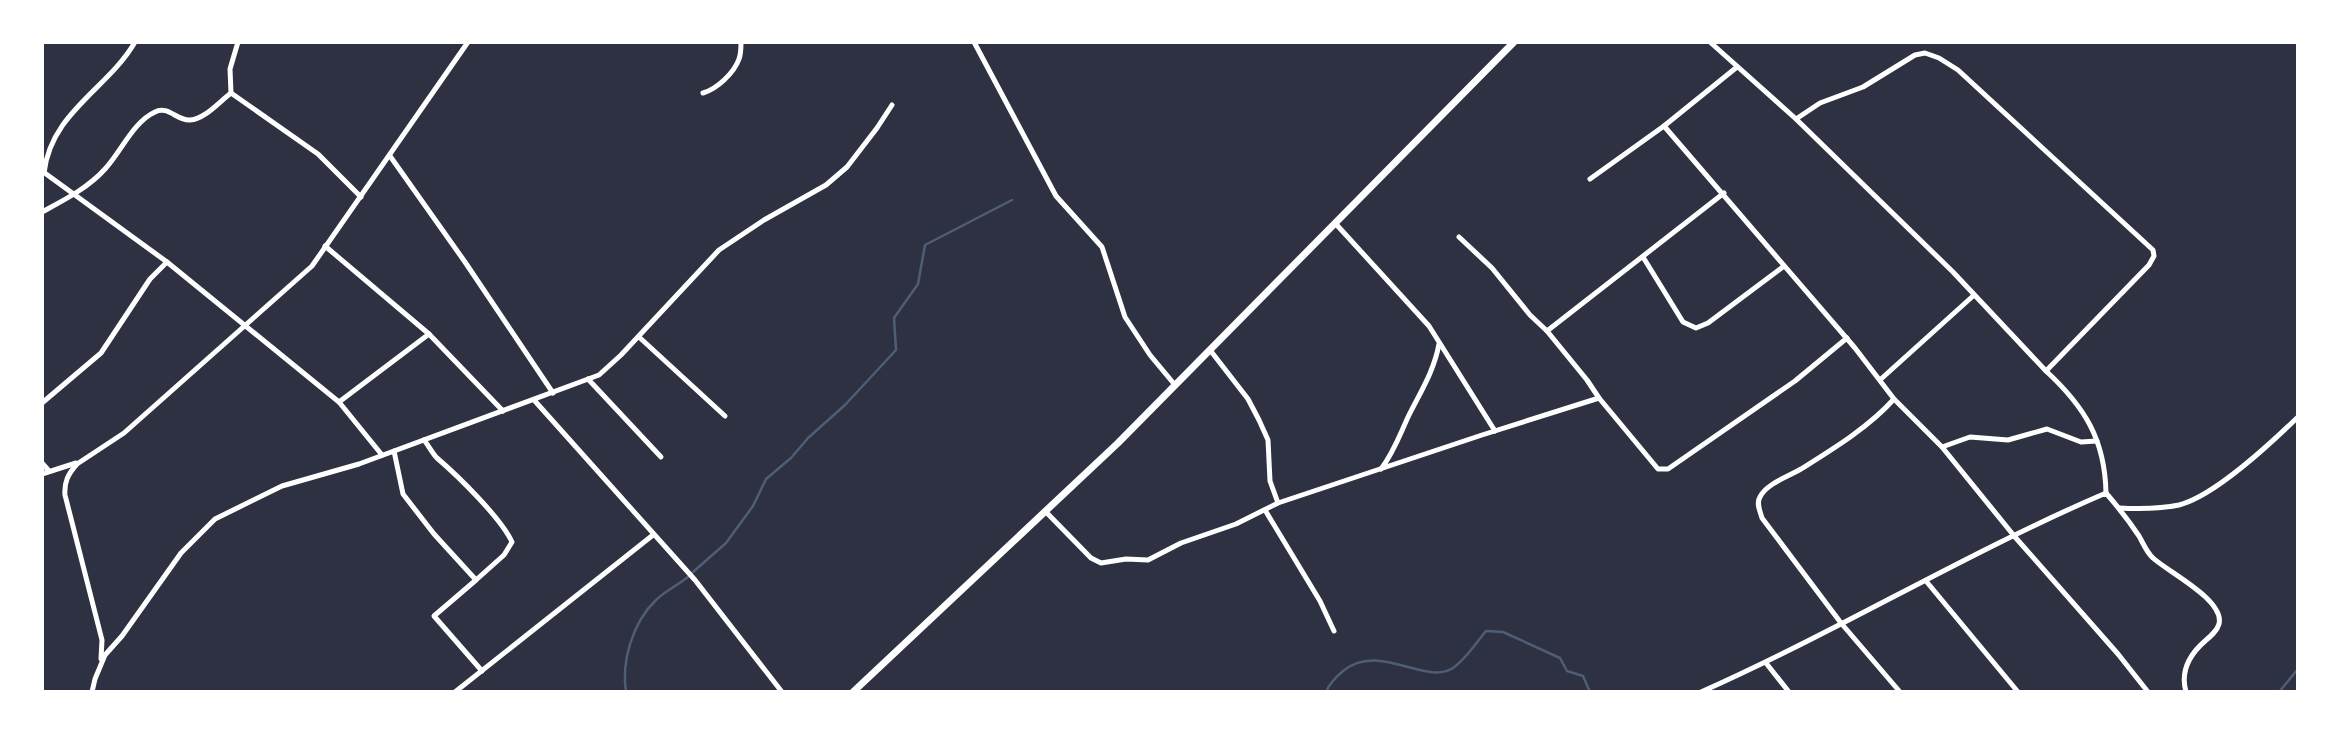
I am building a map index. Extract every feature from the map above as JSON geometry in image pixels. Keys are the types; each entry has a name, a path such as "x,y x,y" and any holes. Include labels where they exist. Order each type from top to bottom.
{"main road":[{"path":"853,692 1046,512 1514,42"}],"street":[{"path":"135,42 121,64 88,94 71,114 53,141 43,172 167,262 340,402 382,455"},
{"path":"230,93 230,69 238,42"},
{"path":"98,672 102,640 65,488 70,471 124,433 312,266 468,42"},
{"path":"703,93 712,90 732,71 740,58 741,42"},
{"path":"974,42 1056,196 1102,247 1125,317 1150,355 1175,385"},
{"path":"1710,42 1796,119 1953,272 1973,296 2068,391 2080,407 2102,450 2106,493 2152,557 2197,589 2218,614 2220,622 2214,632 2186,666 2183,681 2186,692"},
{"path":"1796,119 1820,103 1863,87 1915,55 1925,53 1939,58 1958,70 2153,250 2154,256 2150,265 2046,371"},
{"path":"1590,178 1664,126 1737,67"},
{"path":"42,212 75,194 103,172 139,125 153,113 168,110 183,119 199,117 230,93"},
{"path":"230,93 318,154 361,197"},
{"path":"92,692 105,655 122,636 181,553 215,519 282,486 359,464 599,375 639,337 719,250 764,220 826,185 847,167 892,105"},
{"path":"1664,126 1847,338 1894,399 1942,447 2015,537 2118,653 2148,692"},
{"path":"390,156 553,393"},
{"path":"1547,331 1724,193"},
{"path":"1335,223 1429,326 1495,431"},
{"path":"1459,237 1492,268 1530,315 1547,331 1658,468 1668,469 1795,381 1847,338"},
{"path":"325,246 429,334 503,411"},
{"path":"1643,257 1683,322 1696,328 1708,323 1784,266"},
{"path":"42,403 101,353 150,279 167,262"},
{"path":"1881,379 1973,296"},
{"path":"340,402 429,334"},
{"path":"639,337 725,416"},
{"path":"1381,469 1390,457 1435,365 1439,344"},
{"path":"1210,350 1248,399 1268,440 1270,481 1278,503"},
{"path":"588,379 662,457"},
{"path":"1046,512 1091,558 1101,563 1126,559 1148,560 1181,543 1236,524 1278,503 1599,398"},
{"path":"1894,399 1852,434 1765,490 1759,497 1758,506 1762,518 1841,623 1900,692"},
{"path":"534,400 717,606 782,692"},
{"path":"2119,508 2147,509 2181,505 2202,496 2262,452 2298,417"},
{"path":"1942,447 1970,438 2008,440 2047,429 2081,442 2097,441"},
{"path":"424,440 435,456 455,472 501,525 512,542 504,555 434,616 482,671"},
{"path":"394,451 403,495 476,580"},
{"path":"42,474 80,462"},
{"path":"42,463 49,471"},
{"path":"1701,692 1766,663 2032,526 2106,493"},
{"path":"1265,510 1320,601 1334,631"},
{"path":"455,692 653,535"},
{"path":"1926,581 2018,692"},
{"path":"1766,663 1789,692"}],"waterway":[{"path":"693,572 726,543 753,506 766,479 845,405 896,350 894,318 918,284 925,245 1012,200"},
{"path":"626,692 627,655 641,619 660,597 688,577"},
{"path":"1326,692 1343,671 1357,663 1371,660 1429,672 1442,672 1453,668 1467,656 1486,631 1503,632 1560,658 1567,671 1583,676 1590,692"},
{"path":"2279,692 2298,669"}]}
